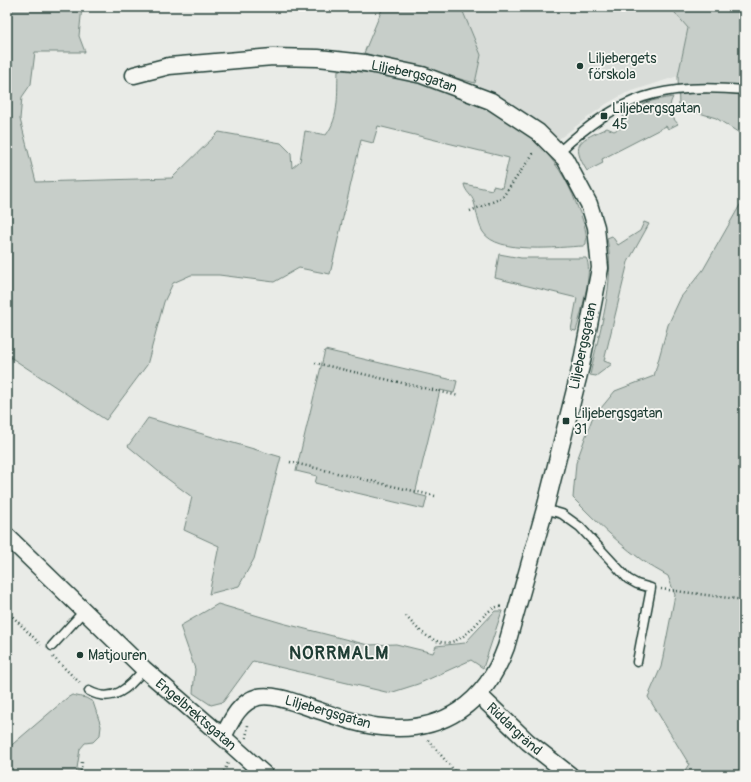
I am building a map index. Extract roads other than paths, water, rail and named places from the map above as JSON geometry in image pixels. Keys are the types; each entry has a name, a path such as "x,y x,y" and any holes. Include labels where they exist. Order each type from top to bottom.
{"street":[{"name":"Liljebergsgatan","path":"134,75 169,66 273,57 318,58 365,63 422,75 491,101 538,132 565,158 589,204 596,227 600,268 580,366 544,509 500,664 479,695 448,718 423,727 402,728 382,727 361,723 279,698 259,696 245,703 234,715 224,737"},
{"name":"Engelbrektsgatan","path":"7,536 144,669 224,737 265,775"},
{"name":"Riddargränd","path":"479,695 528,742 570,775"}],"lane":[{"path":"559,152 579,132 615,109 640,97 685,88 744,90"},
{"path":"544,509 562,514 580,527 628,579 637,584 651,588 637,662"},
{"path":"52,646 84,611"},
{"path":"88,691 101,696 113,695 128,686 144,669"}],"place":[{"name":"Liljebergets förskola","path":"580,66"},
{"name":"Liljebergsgatan 45","path":"604,116"},
{"name":"Liljebergsgatan 31","path":"566,421"},
{"name":"Matjouren","path":"80,655"}],"district":[{"name":"NORRMALM","path":"339,653"}]}
